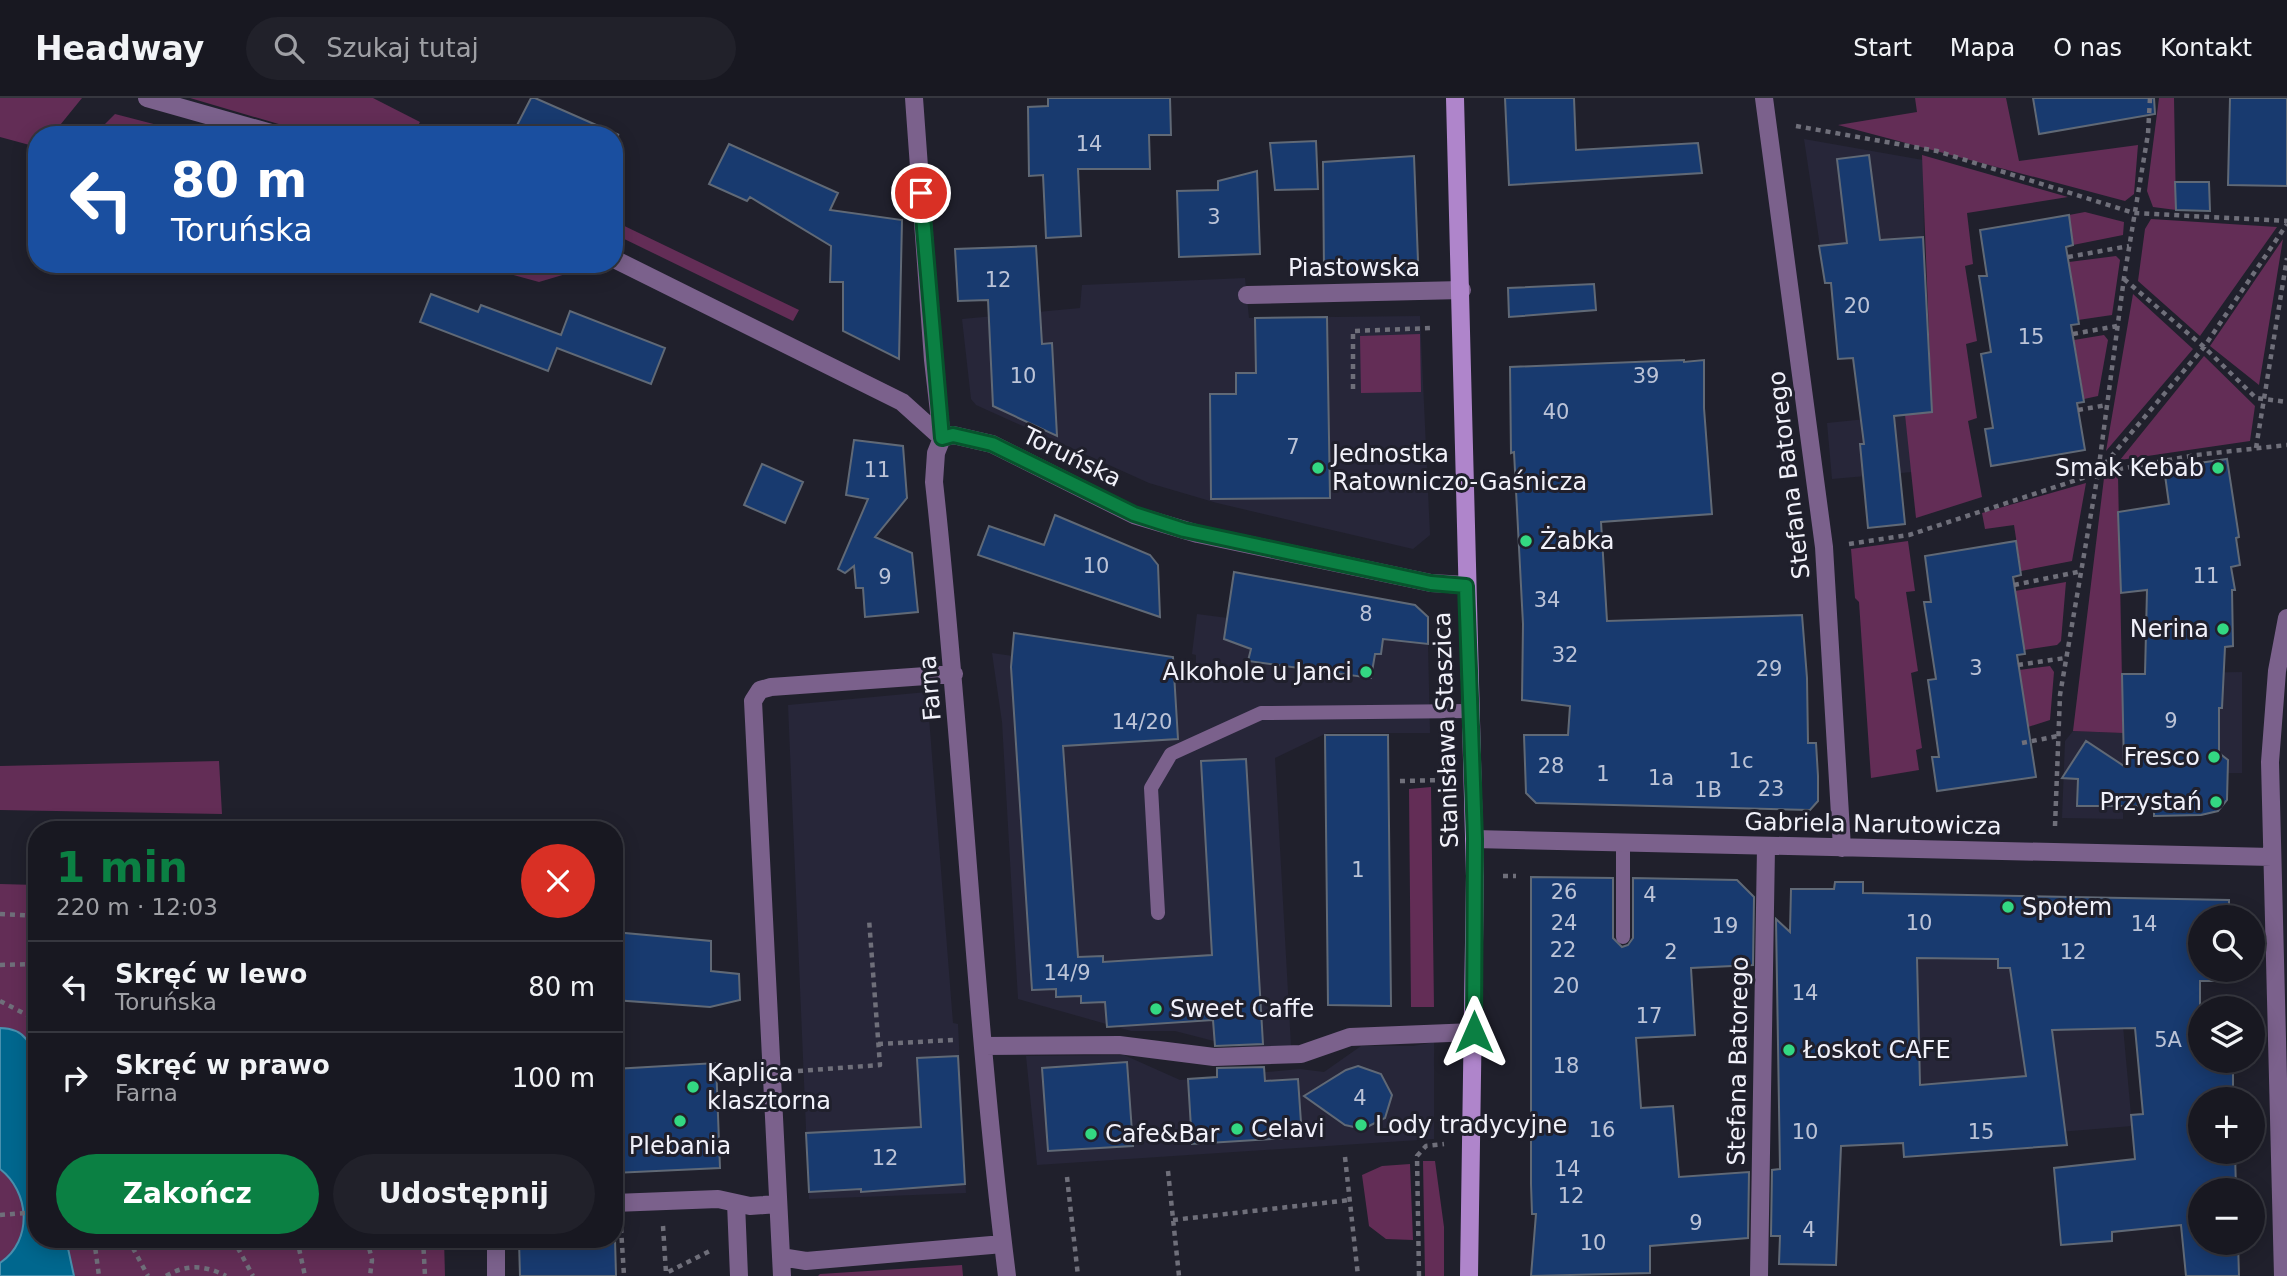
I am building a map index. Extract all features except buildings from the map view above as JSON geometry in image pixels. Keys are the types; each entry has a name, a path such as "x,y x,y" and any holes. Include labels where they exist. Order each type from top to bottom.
{"street":[{"path":"147,98 246,126"},
{"name":"Farna","path":"914,98 933,360 942,438 936,453 934,482 954,674 983,1046 1007,1276"},
{"name":"Stanisława Staszica","path":"1455,98 1462,290 1466,586 1475,839 1469,1276"},
{"name":"Stefana Batorego","path":"1764,98 1824,547 1842,848"},
{"path":"623,263 902,402 942,438"},
{"name":"Piastowska","path":"1247,295 1258,292 1462,290"},
{"name":"Toruńska","path":"942,438 953,435 992,444 1134,514 1198,534 1431,583 1466,586"},
{"path":"2283,1276 2270,762 2277,671 2287,618"},
{"path":"782,1276 752,712 755,694 771,687 954,674"},
{"name":"Gabriela Narutowicza","path":"1475,839 2272,857"},
{"name":"Stefana Batorego","path":"1759,1276 1766,847"},
{"path":"983,1046 1119,1045 1214,1057 1301,1054 1350,1037 1474,1032"},
{"path":"623,1203 718,1199 736,1203 778,1205"},
{"path":"736,1203 739,1276"},
{"path":"781,1257 806,1261 1003,1244"},
{"path":"496,1248 496,1276"}],"lane":[{"path":"1158,913 1152,788 1171,754 1261,713 1470,711"},
{"path":"1623,844 1623,937"}],"path":[{"path":"2055,827 2058,736 2065,658 2078,572 2098,473 2124,278 2148,134 2150,98"},
{"path":"1796,138 1794,125 1937,151 2134,213 2287,222"},
{"path":"2098,473 2204,347 2287,222"},
{"path":"2068,257 2129,246"},
{"path":"2256,448 2287,258"},
{"path":"2124,278 2204,347 2256,398 2287,402"},
{"path":"2073,334 2117,326"},
{"path":"1353,389 1353,331 1434,328"},
{"path":"2078,410 2107,405"},
{"path":"1824,547 1909,535 2098,473 2287,445"},
{"path":"2014,584 2078,572"},
{"path":"2018,665 2065,658"},
{"path":"2022,743 2058,736"},
{"path":"1400,781 1448,780"},
{"path":"0,914 28,916"},
{"path":"772,1071 880,1065 869,919"},
{"path":"0,965 28,964"},
{"path":"0,1001 28,1015"},
{"path":"878,1044 958,1039"},
{"path":"1419,1276 1417,1156 1426,1146 1456,1143"},
{"path":"1345,1157 1358,1276"},
{"path":"1168,1171 1179,1276"},
{"path":"1067,1177 1078,1276"},
{"path":"1173,1220 1350,1200"},
{"path":"662,1201 664,1275 737,1237"},
{"path":"0,1214 28,1213"},
{"path":"95,1248 99,1276"},
{"path":"133,1248 148,1276"},
{"path":"238,1248 253,1276"},
{"path":"299,1248 305,1276"},
{"path":"369,1248 372,1260 370,1276"},
{"path":"423,1248 425,1276"},
{"path":"621,1248 624,1276"},
{"path":"166,1276 187,1265 217,1271 226,1276"}],"shaded area":[{"path":"0,98 82,98 59,126 28,126 28,145 0,137"},
{"path":"190,98 373,98 420,122 418,126 285,126"},
{"path":"1915,98 2006,98 2019,161 2138,145 2134,194 2125,201 1838,125 1917,112"},
{"path":"2159,98 2174,98 2176,210 2153,207 2147,191"},
{"path":"115,114 161,126 103,126"},
{"path":"1804,139 1923,160 1924,237 1820,246"},
{"path":"1922,155 2068,197 1967,213 1973,264 1965,266 1977,341 1966,344 1977,418 1968,421 1982,497 1916,518 1905,415 1932,411"},
{"path":"2085,212 2124,222 2123,235 2073,245 2069,215"},
{"path":"2151,219 2277,227 2200,336 2138,281 2145,229"},
{"path":"623,225 799,310 793,321 623,238"},
{"path":"2283,239 2259,385 2210,346"},
{"path":"2116,256 2120,260 2112,315 2078,320 2069,262"},
{"path":"506,273 569,273 539,282"},
{"path":"1245,278 1249,318 1420,316 1430,535 1413,549 1217,503 1149,483 976,405 971,399 962,319 1080,308 1082,285"},
{"path":"2133,294 2193,349 2106,451"},
{"path":"1420,334 1421,392 1361,393 1360,336"},
{"path":"2104,335 2108,340 2098,396 2084,399 2074,340"},
{"path":"2204,356 2255,406 2250,441 2120,460"},
{"path":"1905,415 1912,472 1832,479 1827,423"},
{"path":"2118,475 2123,733 2073,731 2104,478"},
{"path":"2086,483 2072,561 2021,571 2014,525 1985,529 1982,513"},
{"path":"1908,541 1915,591 1906,592 1918,671 1911,673 1922,748 1916,750 1919,770 1871,778 1859,602 1855,598 1851,549"},
{"path":"2066,582 2061,641 2057,645 2024,650 2015,591"},
{"path":"1197,614 1428,644 1430,733 1327,733 1275,758 1291,1046 1241,1048 1175,1031 1131,1031 1018,999 1002,722 992,653 1172,679 1196,679 1196,655 1192,654"},
{"path":"2050,666 2054,672 2050,720 2028,727 2019,670"},
{"path":"2242,672 2242,773 2124,773 2123,819 2062,818 2065,741 2073,731 2123,733 2122,674"},
{"path":"927,692 953,1023 958,1024 966,1193 809,1199 788,705"},
{"path":"219,761 222,814 0,810 0,766"},
{"path":"1431,787 1434,1007 1411,1007 1409,789"},
{"path":"1835,882 1863,882 1863,893 2116,898 2121,1004 2132,1126 1928,1143 1842,1146 1841,1169 1780,1168 1791,962 1791,889 1834,889"},
{"path":"0,884 28,885 28,1248 444,1248 445,1276 0,1276"},
{"path":"1434,1042 1434,1139 1037,1165 1026,1056 1124,1055 1180,1080 1300,1069 1324,1072 1361,1046 1413,1046"},
{"path":"1423,1161 1435,1161 1444,1227 1444,1276 1425,1276"},
{"path":"1410,1164 1413,1240 1386,1239 1369,1226 1362,1175 1382,1166"},
{"path":"962,1265 963,1276 818,1276 820,1274"}],"water":[{"path":"0,1028 16,1031 28,1042 28,1248 68,1248 74,1276 0,1276 0,1263 18,1242 24,1216 17,1190 10,1178 0,1169"}],"place":[{"name":"Jednostka Ratowniczo-Gaśnicza","path":"1318,468"},
{"name":"Smak Kebab","path":"2218,468"},
{"name":"Żabka","path":"1526,541"},
{"name":"Nerina","path":"2223,629"},
{"name":"Alkohole u Janci","path":"1366,672"},
{"name":"Fresco","path":"2214,757"},
{"name":"Przystań","path":"2216,802"},
{"name":"Społem","path":"2008,907"},
{"name":"Sweet Caffe","path":"1156,1009"},
{"name":"Łoskot CAFE","path":"1789,1050"},
{"name":"Kaplica klasztorna","path":"693,1087"},
{"name":"Plebania","path":"680,1121"},
{"name":"Lody tradycyjne","path":"1361,1125"},
{"name":"Celavi","path":"1237,1129"},
{"name":"Cafe&Bar","path":"1091,1134"}],"route":[{"path":"921,193 933,360 942,438 953,435 971,437 992,444 1134,514 1198,534 1431,583 1466,586 1475,839 1474,1032"}]}
